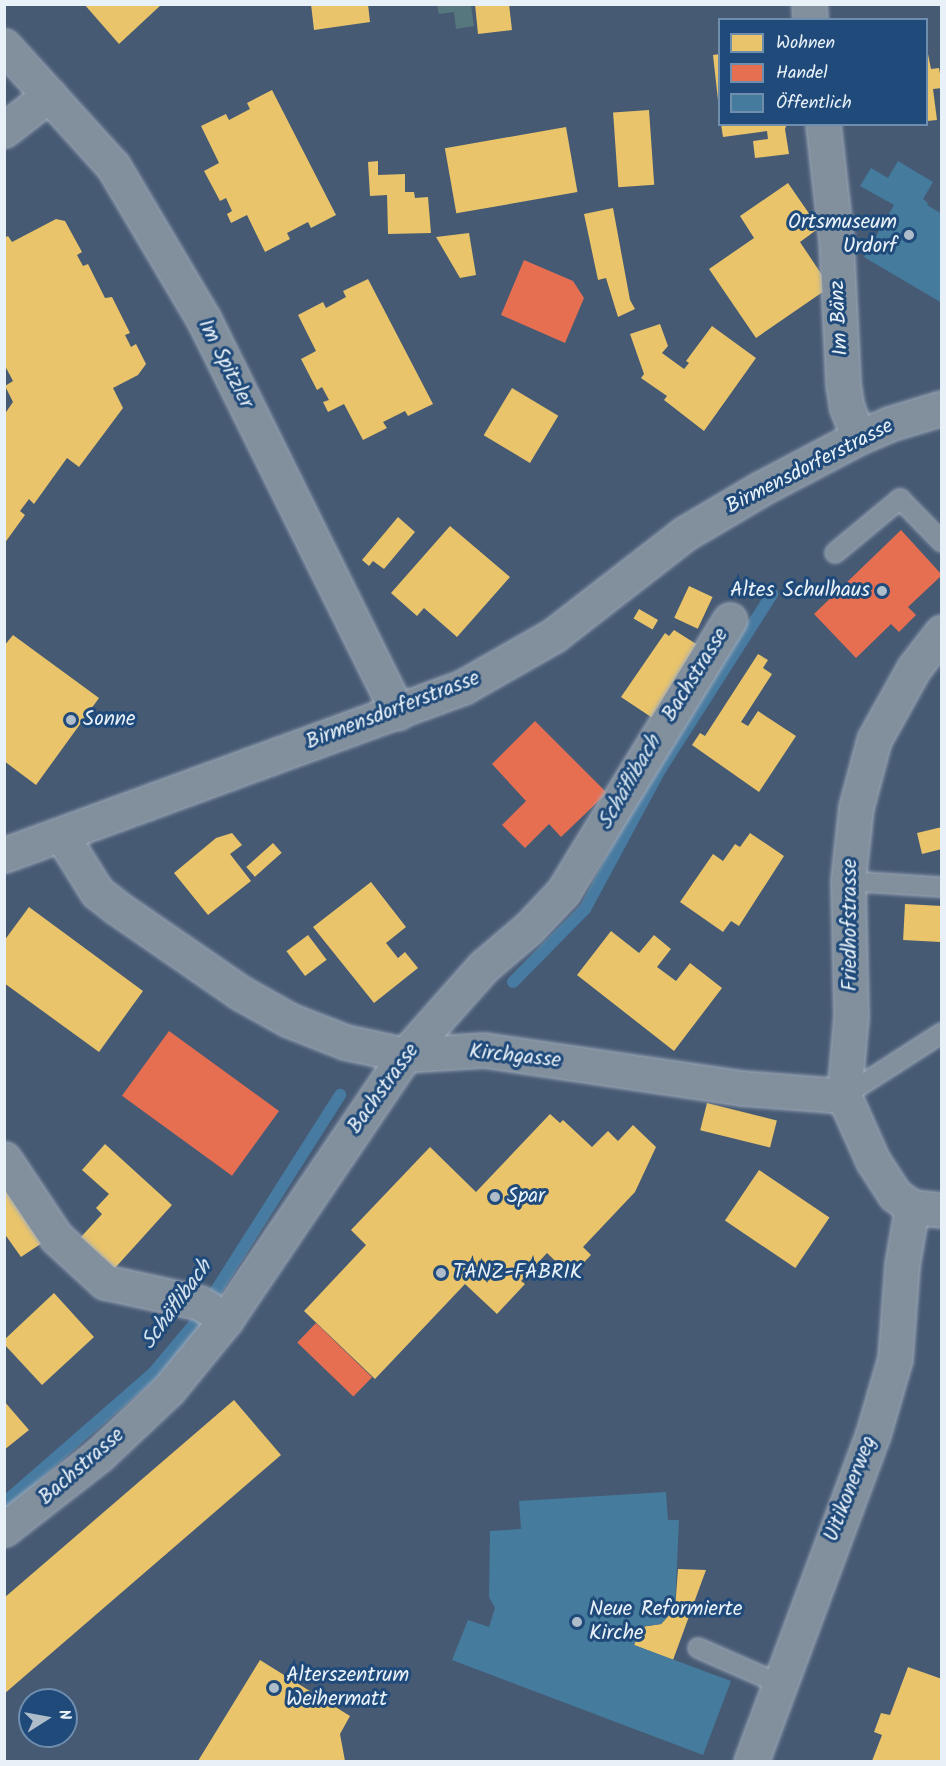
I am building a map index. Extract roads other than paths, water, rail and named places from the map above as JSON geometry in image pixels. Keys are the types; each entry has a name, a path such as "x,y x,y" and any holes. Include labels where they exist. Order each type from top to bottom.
{"street":[{"name":"Im Spitzler","path":"4,46 113,166 203,318 398,712"},
{"path":"4,130 49,95"},
{"name":"Im Bänz","path":"823,126 836,239 843,384 847,408 859,437"},
{"name":"Birmensdorferstrasse","path":"4,855 62,836 185,788 463,687 554,635 684,534 760,489 859,437 889,424 942,408"},
{"name":"Bachstrasse","path":"4,1529 99,1455 169,1389 214,1311 405,1055 483,967 529,928 563,892 730,620"},
{"name":"Friedhofstrasse","path":"844,1096 850,1017 848,881 856,807 874,740 914,668 942,632"},
{"name":"Kirchgasse","path":"62,836 97,892 239,992 289,1020 335,1038 405,1055 484,1050 742,1088 844,1096"},
{"path":"844,1096 873,1161 895,1195 927,1208"},
{"path":"4,1159 56,1237 105,1282 214,1311"},
{"name":"Uitikonerweg","path":"751,1761 873,1434 895,1359 902,1265 927,1208"}],"lane":[{"path":"835,554 900,499 942,542"},
{"path":"848,881 942,887"},
{"path":"844,1096 942,1033"},
{"path":"698,1648 780,1684"}],"waterway":[{"name":"Schäflibach","path":"513,982 585,909 660,770 772,594"},
{"name":"Schäflibach","path":"4,1503 154,1372 196,1322 340,1095"}],"place":[{"name":"Ortsmuseum Urdorf","path":"909,235"},
{"name":"Altes Schulhaus","path":"882,591"},
{"name":"Sonne","path":"71,720"},
{"name":"Spar","path":"495,1197"},
{"name":"TANZ-FABRIK","path":"441,1273"},
{"name":"Neue Reformierte Kirche","path":"577,1622"},
{"name":"Alterszentrum Weihermatt","path":"274,1688"}]}
